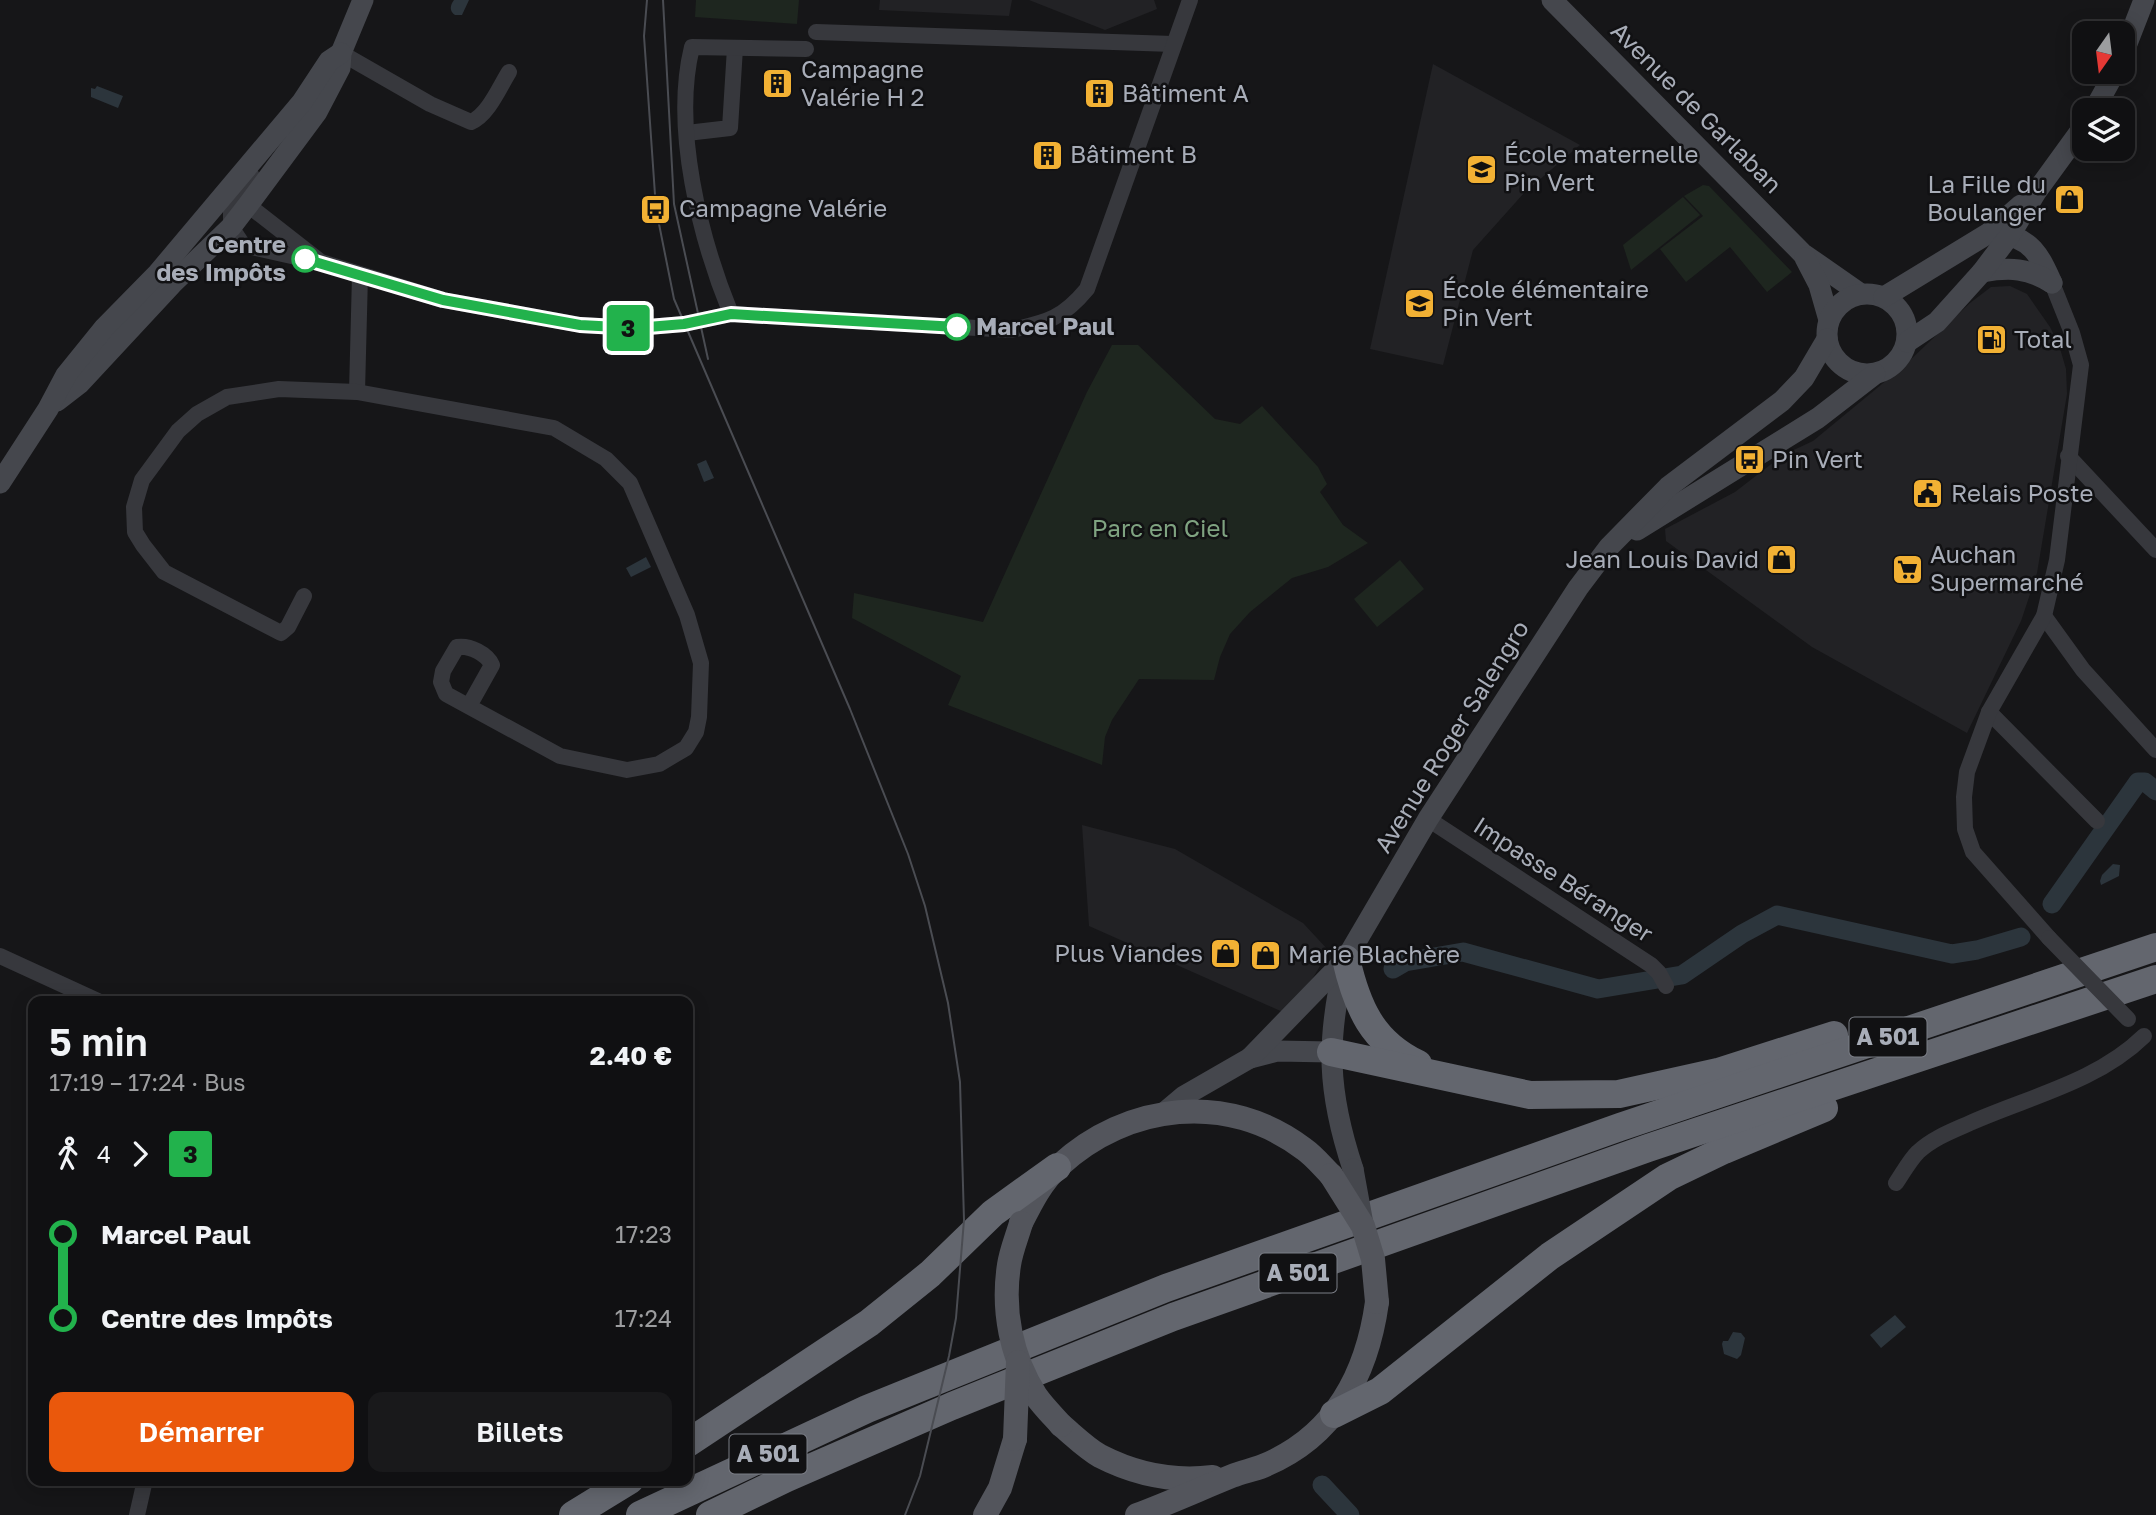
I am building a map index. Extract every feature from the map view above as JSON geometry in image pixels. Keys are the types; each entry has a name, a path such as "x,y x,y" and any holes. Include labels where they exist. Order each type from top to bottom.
{"highway":[{"name":"A 501","path":"640,1515 896,1396 1166,1288 1594,1136 2156,947"},
{"path":"1346,959 1352,986 1377,1035 1399,1055 1446,1078"},
{"path":"1331,1052 1530,1095 1619,1094 1718,1072 1875,1022 2121,959"},
{"name":"A 501","path":"710,1515 951,1406 1172,1317 1648,1148 2156,979"},
{"path":"1334,1414 1380,1391 1550,1256 1668,1177 1724,1150 2020,1025"},
{"path":"693,1440 869,1323 930,1274 993,1213 1057,1167"},
{"path":"573,1515 620,1486"}],"main road":[{"path":"48,409 79,384 207,250 237,236 241,205 317,112 340,68 341,53 363,0"},
{"name":"Avenue de Garlaban","path":"1552,0 1802,253 1861,294"},
{"path":"2135,23 2144,0"},
{"path":"0,483 48,409 66,375 104,328 158,273 303,102 329,61 341,53"},
{"path":"1907,342 1937,322 1982,272 2072,142"},
{"path":"1884,297 1989,233 2036,192"},
{"path":"205,217 241,205"},
{"path":"1989,233 2010,235 2034,249 2052,283"},
{"name":"Avenue de Garlaban","path":"1802,253 1819,285 1828,330"},
{"path":"1982,272 2002,268 2016,269 2036,273 2052,283"},
{"path":"1861,294 1884,297 1895,304 1904,316 1908,329 1903,355 1895,365 1875,374 1858,374 1843,367 1832,355 1828,330 1836,308 1847,299 1861,294"},
{"name":"Avenue Roger Salengro","path":"1346,959 1428,819 1578,588 1609,547 1668,487 1782,401 1804,379 1828,330"},
{"name":"Avenue Roger Salengro","path":"1609,547 1818,418 1875,374"},
{"path":"1137,1515 1234,1475 1263,1466 1289,1453 1313,1435 1334,1414 1352,1388 1366,1358 1377,1302 1373,1259 1342,1172 1331,1052 1335,1006 1346,959"},
{"path":"1250,1058 1346,959"},
{"path":"1165,1112 1184,1096 1250,1058 1277,1051 1331,1052"},
{"path":"1234,1475 1188,1480 1141,1473 1098,1455 1060,1425 1036,1396 1018,1361 1009,1329 1006,1296 1009,1263 1021,1223 1034,1197 1057,1167 1089,1141 1125,1122 1165,1112 1214,1112 1262,1124 1342,1172"},
{"path":"985,1515 1000,1488 1015,1439 1018,1361"},
{"path":"999,1515 1000,1488"}],"street":[{"path":"237,236 462,304 580,325 636,328 684,324 731,314 1012,330 1047,322 1074,305 1087,289 1189,0"},
{"path":"816,32 1173,44"},
{"path":"731,314 715,275 696,201 687,133 686,71 692,47 806,49"},
{"path":"687,133 730,128 735,48"},
{"path":"341,53 430,104 471,122 483,113 509,72"},
{"path":"303,102 283,138 241,190 241,205 321,262"},
{"path":"358,392 360,275"},
{"path":"1896,1183 1917,1153 1937,1138 1990,1114 2069,1084 2126,1054 2150,1035 2128,1019 2049,938 1973,852 1965,829 1964,797 1967,772 1989,712 2044,616 2057,560 2081,365 2072,333 2052,283"},
{"path":"304,596 288,628 281,633 164,572 135,531 134,508 142,480 178,431 197,415 227,397 279,389 358,392 554,428 606,459 630,483 687,615 701,663 699,717 695,732 686,748 659,764 627,770 560,756 469,706"},
{"path":"2068,456 2156,550"},
{"path":"2044,616 2083,670 2156,750"},
{"path":"1989,712 2097,821"},
{"name":"Impasse Béranger","path":"1428,819 1651,965 1663,980"},
{"path":"0,956 87,996"},
{"path":"137,1515 144,1486"}],"shaded area":[{"path":"454,0 469,0 462,15 452,12"},
{"path":"880,0 1012,0 1009,16 879,10"},
{"path":"1029,0 1154,0 1157,9 1105,30"},
{"name":"École maternelle Pin Vert","path":"1433,64 1580,145 1524,193 1473,250 1443,365 1370,349"},
{"path":"97,86 123,96 118,108 91,97 91,88 95,89"},
{"path":"2010,286 2027,294 2050,327 2066,369 2067,394 2037,573 2021,621 1967,733 1812,647 1666,541 1665,529 1735,492 1783,455 1813,441 1905,365 1970,303 1991,287"},
{"path":"706,460 714,478 704,482 697,464"},
{"path":"646,557 651,567 631,577 626,568"},
{"path":"1082,825 1175,849 1303,923 1329,951 1311,981 1285,1013 1089,926"},
{"path":"2113,864 2120,865 2119,876 2101,885 2102,875"},
{"path":"1895,1315 1906,1327 1881,1348 1870,1335"},
{"path":"1733,1332 1741,1333 1745,1338 1741,1355 1737,1359 1724,1354 1722,1344 1723,1341 1728,1341"}],"green space":[{"path":"696,0 799,0 797,24 695,17"},
{"path":"1703,185 1709,186 1792,272 1767,292 1730,247 1686,282 1660,249 1703,216 1684,196"},
{"path":"1683,197 1700,215 1631,270 1623,245"},
{"name":"Parc en Ciel","path":"1112,345 1138,345 1215,419 1240,424 1262,406 1318,467 1327,484 1320,492 1343,525 1368,543 1328,567 1292,578 1250,612 1230,634 1214,680 1139,679 1112,720 1105,737 1102,765 948,705 961,676 852,618 854,593 983,622 1087,392"},
{"path":"1400,560 1424,589 1377,627 1354,599"}],"waterway":[{"path":"2052,904 2138,782 2145,782 2156,791"},
{"path":"1393,969 1405,962 1463,952 1598,989 1682,975 1742,934 1777,915 1952,954 2021,937"},
{"path":"1322,1485 1350,1515"}],"tram line":[{"path":"647,0 644,36 656,209 674,299 850,709 908,854 925,906 948,1003 960,1082 964,1220 956,1318 920,1476 905,1515"},
{"path":"663,0 674,204 708,359"}],"bus line":[{"name":"3","path":"305,259 443,300 580,325 636,328 684,324 731,314 957,327"}],"place":[{"name":"Campagne Valérie H 2","path":"778,84"},
{"name":"Bâtiment A","path":"1099,94"},
{"name":"Bâtiment B","path":"1047,155"},
{"name":"École maternelle Pin Vert","path":"1481,169"},
{"name":"La Fille du Boulanger","path":"2069,199"},
{"name":"Campagne Valérie","path":"656,209"},
{"name":"Centre des Impôts","path":"305,259"},
{"name":"École élémentaire Pin Vert","path":"1419,304"},
{"name":"Marcel Paul","path":"957,327"},
{"name":"Total","path":"1991,340"},
{"name":"Pin Vert","path":"1749,460"},
{"name":"Relais Poste","path":"1928,494"},
{"name":"Jean Louis David","path":"1782,560"},
{"name":"Auchan Supermarché","path":"1907,569"},
{"name":"Plus Viandes","path":"1226,954"},
{"name":"Marie Blachère","path":"1265,955"}]}
